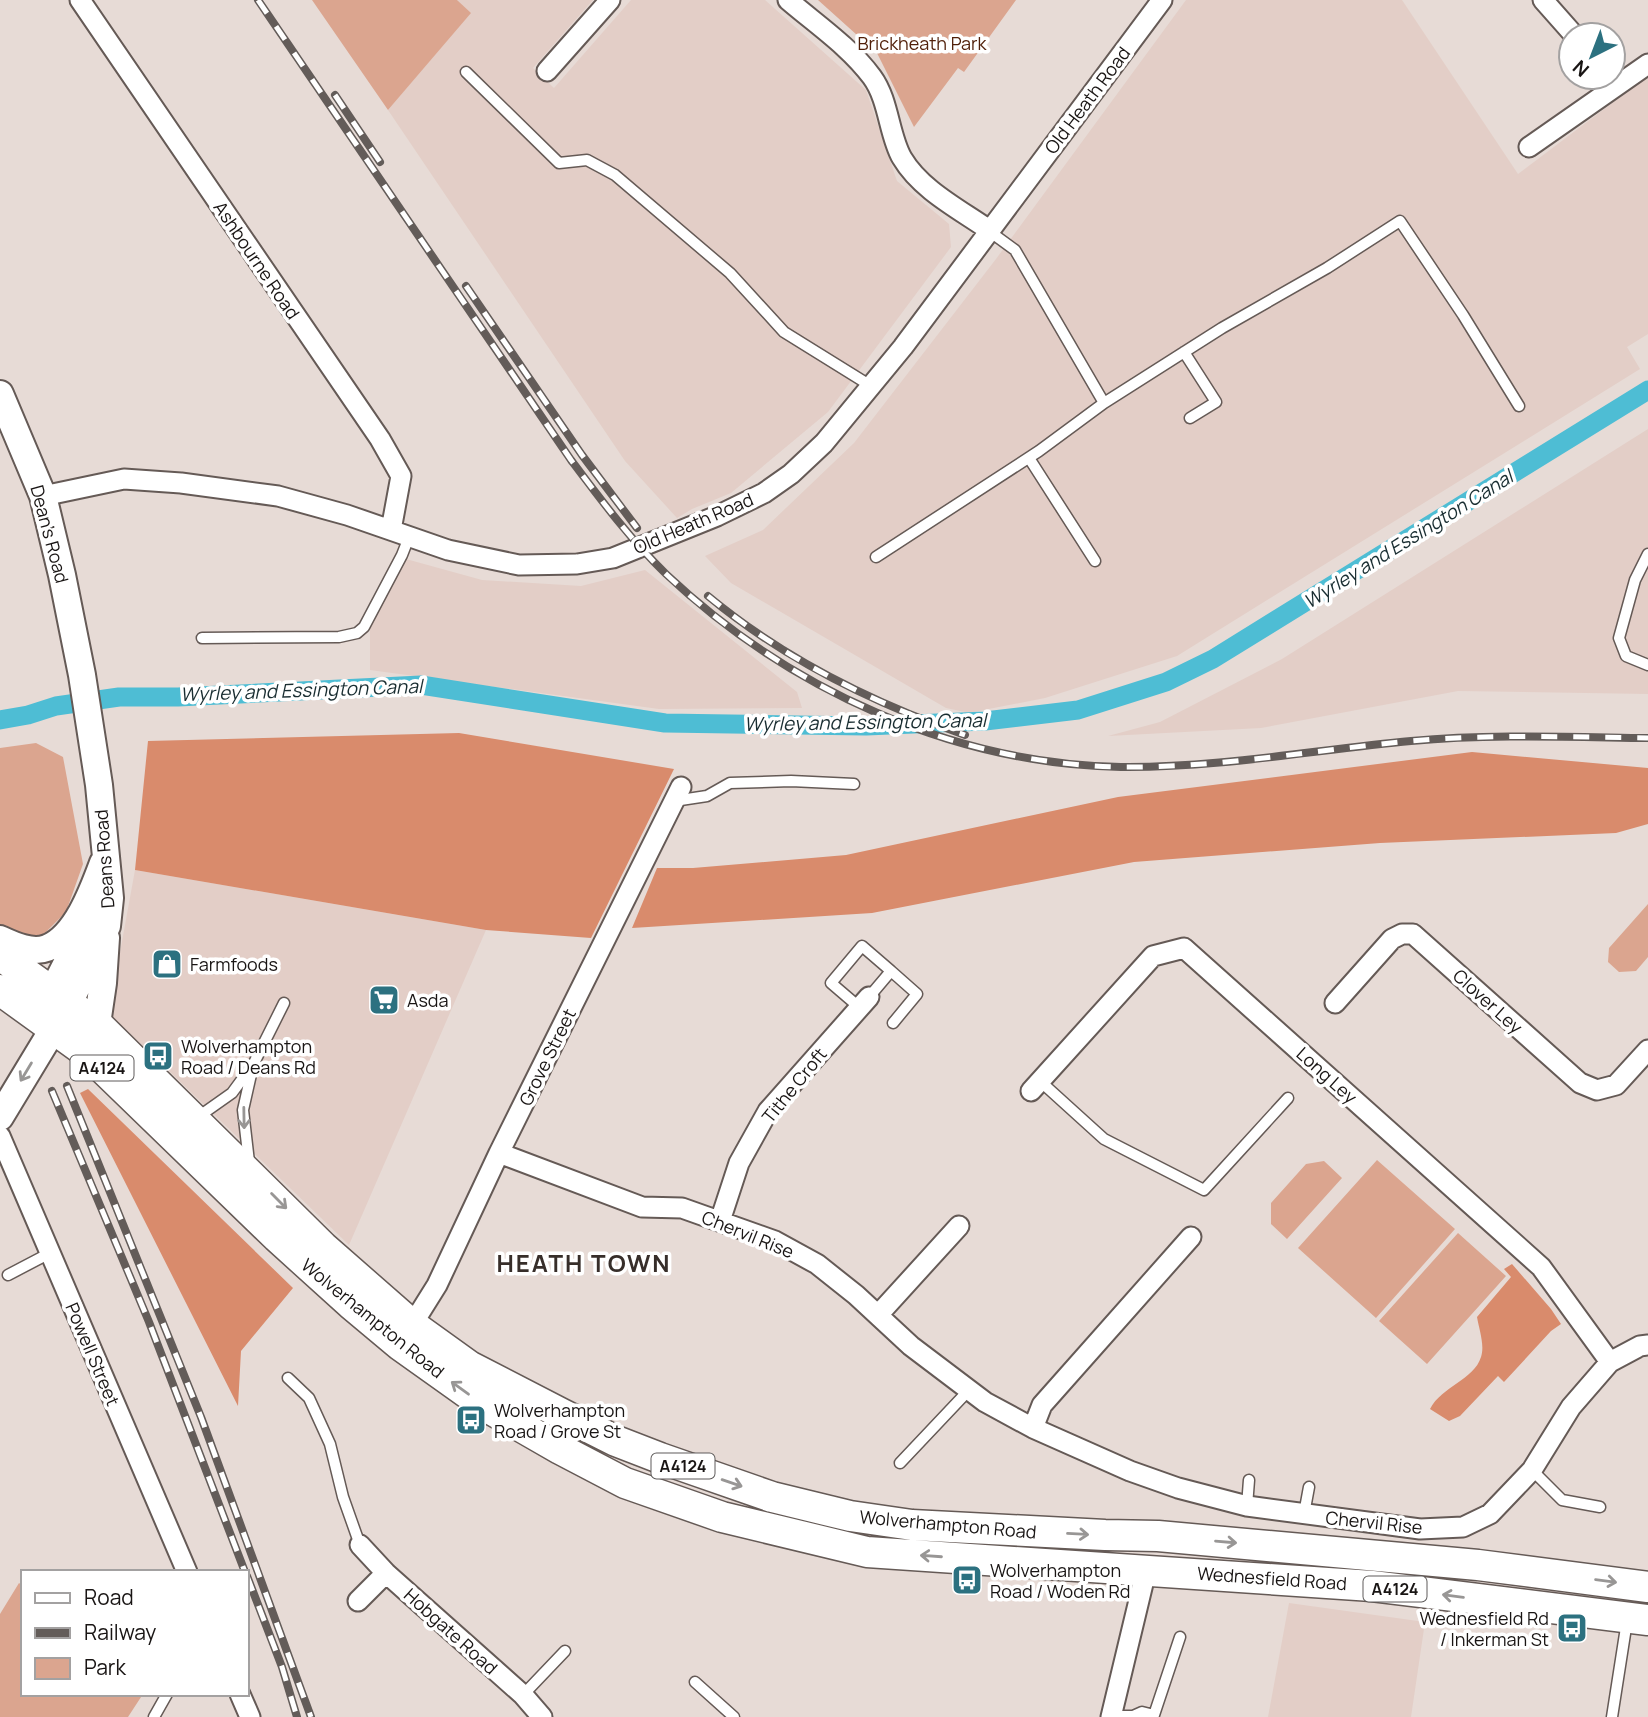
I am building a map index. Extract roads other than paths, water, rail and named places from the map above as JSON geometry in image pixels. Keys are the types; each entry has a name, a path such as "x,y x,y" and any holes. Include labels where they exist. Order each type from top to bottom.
{"main road":[{"name":"A4124","path":"0,956 61,997"},
{"name":"Wolverhampton Road","path":"0,990 183,1127 251,1174 406,1335 487,1407 560,1450 625,1483 722,1517 867,1552 1146,1571"},
{"name":"Wolverhampton Road","path":"61,997 97,1024 183,1127 351,1304 406,1335 616,1441 772,1497 849,1516 912,1525 1105,1535 1158,1535"},
{"path":"1146,1571 1158,1535"},
{"name":"Wednesfield Road","path":"1158,1535 1646,1581"},
{"name":"Wednesfield Road","path":"1146,1571 1183,1571 1372,1586 1639,1619"},
{"path":"1639,1619 1646,1581"}],"street":[{"name":"Ashbourne Road","path":"80,0 380,439 401,476 400,533"},
{"path":"547,71 610,0"},
{"path":"788,0 853,55 873,78 888,111 901,156 921,182 989,230"},
{"name":"Old Heath Road","path":"43,496 124,479 181,483 278,496 347,515 448,550 519,565 577,564 613,558 717,516 765,492 791,474 824,443 903,347 1162,0"},
{"path":"1544,0 1562,21"},
{"path":"1627,74 1648,64"},
{"path":"1529,147 1601,91"},
{"name":"Dean's Road","path":"0,394 43,496 62,575 82,679"},
{"name":"Deans Road","path":"61,997 107,926 110,898 99,785 82,679"},
{"name":"Grove Street","path":"406,1335 437,1285 499,1153 678,794"},
{"path":"0,1117 54,1028 47,1002 61,997 92,892 105,858"},
{"path":"0,939 21,948 46,948 72,929 92,892"},
{"path":"97,1024 107,926"},
{"name":"Clover Ley","path":"1335,1003 1392,939 1402,934 1413,934 1580,1083 1597,1090 1616,1085 1648,1049"},
{"name":"Long Ley","path":"1036,1086 1153,956 1184,948 1541,1267 1610,1362"},
{"name":"Tithe Croft","path":"720,1221 739,1163 768,1111 864,1002"},
{"name":"Powell Street","path":"0,1136 186,1570"},
{"name":"Chervil Rise","path":"499,1153 642,1207 682,1208 775,1241 817,1264 856,1294 911,1346 985,1402 1033,1428 1130,1471 1178,1489 1247,1506 1420,1529 1464,1527 1490,1514 1532,1470 1571,1407 1610,1362 1640,1346 1648,1345"},
{"path":"878,1315 959,1226"},
{"path":"1033,1428 1042,1405 1191,1237"},
{"name":"Hobgate Road","path":"360,1545 386,1573 523,1695 542,1717"},
{"path":"1111,1716 1146,1571"},
{"path":"358,1601 386,1573"},
{"path":"241,1696 250,1717"}],"lane":[{"path":"466,72 559,163 587,160 615,175 730,273 784,332 871,386"},
{"path":"876,557 1029,458 1104,404 1184,352 1328,268 1400,221 1519,406"},
{"path":"989,230 1015,250 1104,404"},
{"path":"1184,352 1216,402 1190,418"},
{"path":"1029,458 1095,561"},
{"path":"202,638 339,637 356,633 363,627 402,555 400,533"},
{"path":"1648,554 1635,580 1619,638 1626,656 1648,665"},
{"path":"678,794 707,796 730,783 792,781 854,784"},
{"path":"891,971 864,1002 831,983 862,946 891,971 917,994 893,1023"},
{"path":"183,1127 232,1093 254,1063 284,1003"},
{"path":"251,1174 243,1110 254,1063"},
{"path":"1036,1086 1104,1139 1204,1190 1288,1098"},
{"path":"8,1275 50,1253"},
{"path":"288,1378 309,1398 330,1444 343,1497 360,1545"},
{"path":"900,1463 969,1390"},
{"path":"1532,1470 1562,1500 1600,1507"},
{"path":"1247,1506 1250,1480"},
{"path":"1304,1514 1310,1487"},
{"path":"1612,1717 1639,1619"},
{"path":"1111,1716 1133,1716 1142,1712 1154,1715 1181,1637"},
{"path":"523,1695 565,1651"},
{"path":"695,1682 734,1717"},
{"path":"154,1717 166,1696"}],"waterway":[{"name":"Wyrley and Essington Canal","path":"0,720 56,706 119,697 178,697 421,685 665,723 866,726 985,721 1078,710 1166,682 1213,659 1648,390"}],"railway":[{"path":"258,0 571,460 616,519 666,574 714,615 765,652 819,685 876,712 935,735 996,752 1058,763 1121,767 1194,765 1470,737 1648,738"},
{"path":"335,95 380,162"},
{"path":"466,286 582,455 637,528"},
{"path":"708,596 767,640 830,677 897,709 965,735"},
{"path":"67,1086 201,1417 311,1717"},
{"path":"52,1091 149,1322 244,1570"},
{"path":"248,1579 282,1667 297,1717"}],"place":[{"name":"Farmfoods","path":"167,964"},
{"name":"Asda","path":"384,1000"},
{"name":"Wolverhampton Road / Deans Rd","path":"158,1056"},
{"name":"Wolverhampton Road / Grove St","path":"471,1420"},
{"name":"Wolverhampton Road / Woden Rd","path":"967,1580"},
{"name":"Wednesfield Rd / Inkerman St","path":"1572,1628"}],"district":[{"name":"HEATH TOWN","path":"584,1262"}],"park label":[{"name":"Brickheath Park","path":"922,43"}]}
